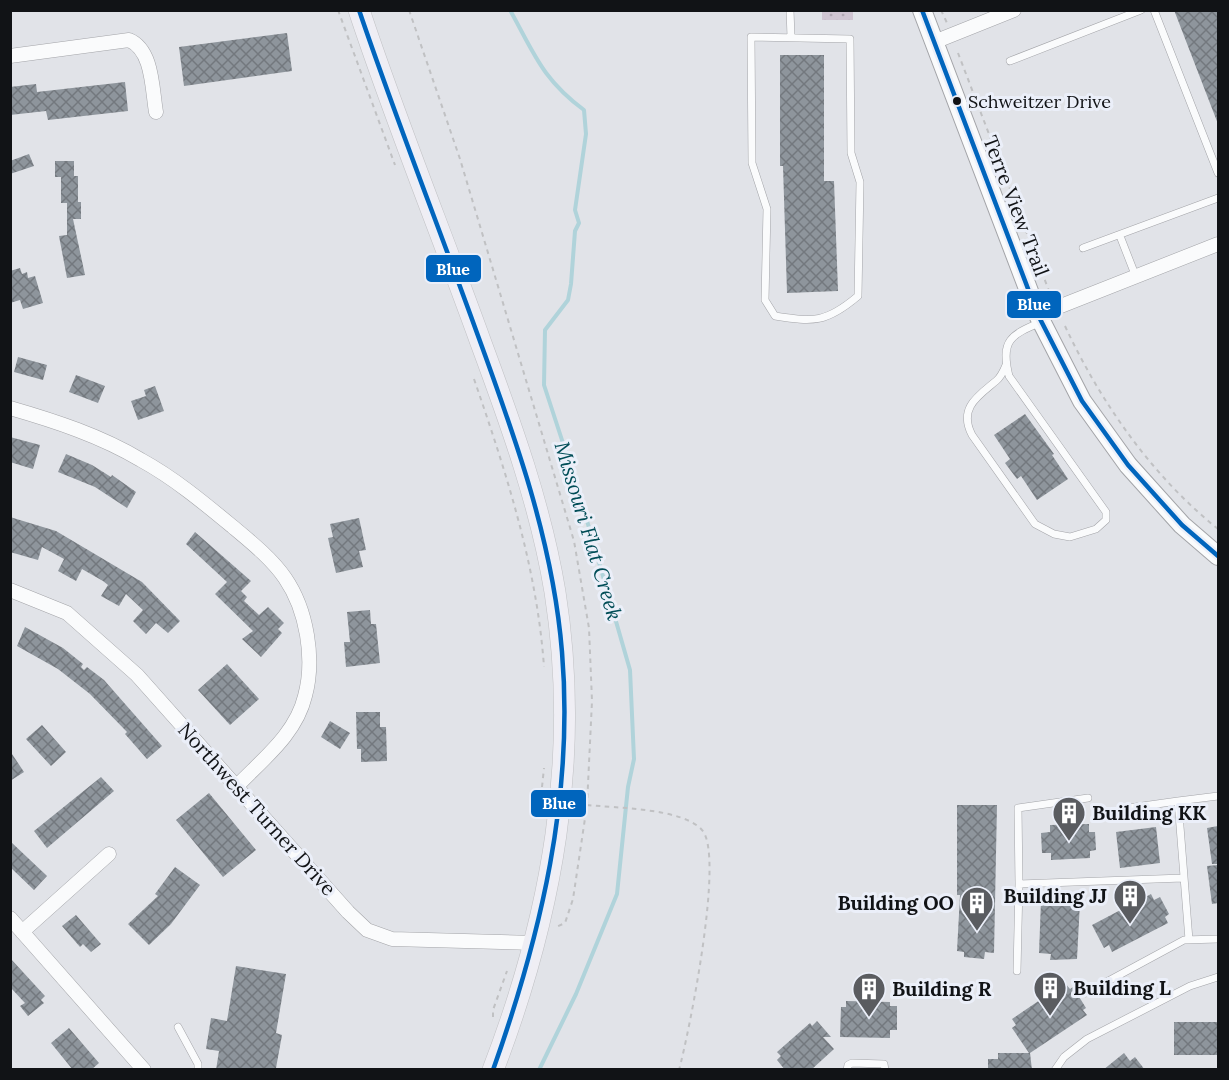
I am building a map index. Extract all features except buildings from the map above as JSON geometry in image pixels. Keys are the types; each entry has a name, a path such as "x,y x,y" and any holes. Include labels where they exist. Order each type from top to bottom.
{"main road":[{"path":"359,10 514,437 539,517 555,593 563,675 563,773 556,843 531,938 524,985 493,1070"},
{"path":"922,10 1039,318 1082,400 1128,465 1182,525 1218,556"}],"street":[{"path":"934,42 1014,10"},
{"path":"10,56 122,40 138,43 147,59 156,112"},
{"path":"1039,318 1218,244"},
{"path":"10,408 65,425 141,460 196,497 254,545 285,578 303,614 309,657 305,697 289,732 237,786"},
{"name":"Northwest Turner Drive","path":"10,590 67,613 137,675 348,912 367,930 393,939 531,938"},
{"path":"22,932 109,854"},
{"path":"10,918 144,1070"}],"lane":[{"path":"790,10 791,37"},
{"path":"1010,60 1141,10"},
{"path":"1154,10 1218,172"},
{"path":"752,37 791,37 850,39 850,153 860,182 858,296 843,309 818,321 775,316 765,300 766,209 752,163 752,37"},
{"path":"1083,248 1218,198"},
{"path":"1120,236 1136,276"},
{"path":"1006,365 998,380 979,393 971,403 967,426 1035,524 1054,534 1070,537 1096,529 1106,520 1106,512 1009,376 1006,365 1007,345 1014,334 1039,318"},
{"path":"1121,809 1218,795"},
{"path":"1017,970 1018,808 1088,798"},
{"path":"1179,801 1189,940"},
{"path":"1018,884 1184,878"},
{"path":"1086,993 1189,940 1218,939"},
{"path":"1055,1070 1064,1057 1087,1039 1190,986 1218,977"},
{"path":"177,1027 198,1064 198,1070"},
{"path":"847,1070 848,1065 852,1063 884,1064 885,1070"}],"path":[{"path":"338,10 399,176"},
{"path":"409,10 460,159 574,542 593,654 587,805 573,899 565,923 531,938 493,1010 494,1021"},
{"path":"941,10 947,23"},
{"name":"Terre View Trail","path":"958,53 1049,291"},
{"path":"1065,326 1092,381 1124,429 1149,460 1218,529"},
{"path":"471,369 514,500 540,621 545,676"},
{"path":"542,797 545,758"},
{"path":"587,805 645,811 685,819 703,830 707,842 707,903 699,980 679,1070"}],"shaded area":[{"path":"822,11 853,11 853,20 822,20"}],"waterway":[{"name":"Missouri Flat Creek","path":"510,10 548,76 584,110 586,134 575,210 579,223 575,231 571,284 568,300 545,330 544,385 577,486 630,670 634,759 628,787 617,894 576,994 539,1070"}],"transit line":[{"name":"Blue","path":"359,10 518,450 541,530 557,611 562,652 564,706 563,759 558,812 550,864 526,968 493,1070"},
{"name":"Blue","path":"922,10 1038,315 1082,401 1128,465 1182,525 1218,556"}],"place":[{"name":"Schweitzer Drive","path":"957,101"},
{"name":"Building KK","path":"1069,842"},
{"name":"Building JJ","path":"1130,925"},
{"name":"Building OO","path":"977,932"},
{"name":"Building L","path":"1050,1017"},
{"name":"Building R","path":"869,1018"}]}
